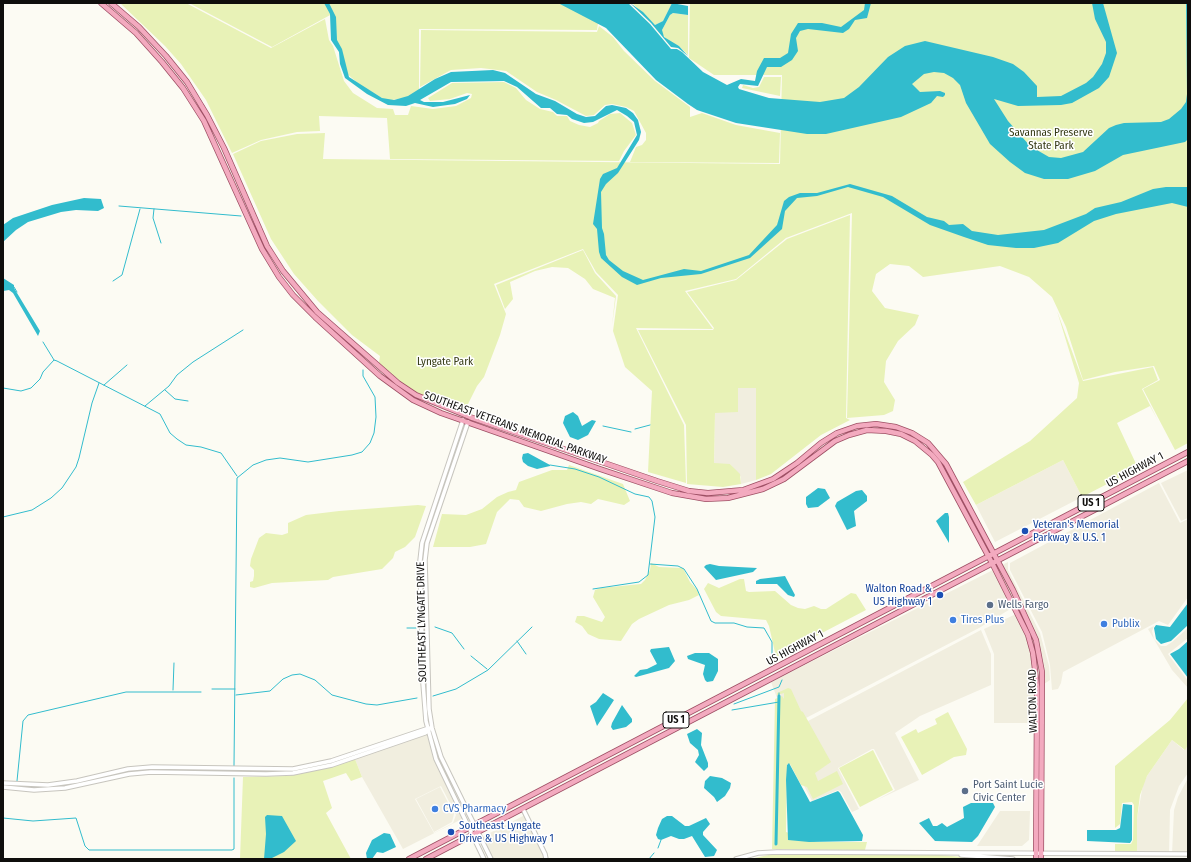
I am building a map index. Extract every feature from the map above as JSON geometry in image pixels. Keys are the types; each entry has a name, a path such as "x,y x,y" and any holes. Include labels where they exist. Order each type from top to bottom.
{"main road":[{"name":"SOUTHEAST VETERANS MEMORIAL PARKWAY","path":"101,3 136,33 183,88 204,121 262,248 279,277 293,295 343,343 395,389 428,408 465,422 672,493 688,497 717,499 748,494 774,484 795,471 835,441 848,435 867,430 894,432 915,441 928,451 938,462 988,556"},
{"name":"SOUTHEAST VETERANS MEMORIAL PARKWAY","path":"112,3 166,56 187,82 207,115 224,148 267,246 283,271 318,312 398,383 416,395 468,416 657,481 689,491 708,493 743,490 773,479 797,463 821,443 847,429 876,424 896,427 919,436 936,451 946,464 994,553"},
{"name":"US HIGHWAY 1","path":"409,859 1188,452"},
{"name":"US HIGHWAY 1","path":"426,859 1188,461"},
{"path":"1154,479 1154,474 1160,467"},
{"path":"1098,508 1106,500 1107,495"},
{"name":"WALTON ROAD","path":"994,553 1032,628 1041,660 1041,856"},
{"name":"WALTON ROAD","path":"988,556 1028,635 1033,653 1037,687 1036,856"},
{"path":"872,626 879,614"},
{"path":"1037,732 1042,762"},
{"path":"611,763 617,751"},
{"path":"1036,760 1039,766 1042,791"}],"street":[{"name":"SOUTHEAST LYNGATE DRIVE","path":"468,416 428,522 422,543 420,561 423,684 428,730 436,759 484,859"},
{"name":"SOUTHEAST LYNGATE DRIVE","path":"465,422 432,523 425,560 429,709 432,728 441,757 490,859"},
{"path":"3,783 48,785 77,781 128,769 152,767 293,769 331,761 432,728"},
{"path":"3,787 34,790 65,788 129,774 151,772 294,773 332,765 425,733 428,730"},
{"path":"523,808 546,859"},
{"path":"736,859 758,854 777,852 1036,856 1188,854"},
{"path":"948,854 1013,859"}],"shaded area":[{"path":"738,388 756,388 756,480 741,484 741,477 730,464 714,464 715,413"},
{"path":"1063,460 1082,497 995,542 976,505"},
{"path":"1188,470 1188,518 1181,521 1161,483"},
{"path":"1159,483 1180,523 1188,519 1188,597 1168,625 1159,621 1063,672 1058,689 1052,690 1050,665 1042,632 1010,570 1010,563"},
{"path":"1008,562 1008,570 1040,633 1049,666 1050,680 1044,684 1043,660 1033,627 1002,565"},
{"path":"1000,566 1030,627 1038,658 1041,681 1041,723 1038,723 1039,687 1035,653 996,568"},
{"path":"993,570 1012,608 979,628 806,718 808,721 981,630 991,654 991,685 920,716 895,733 919,780 877,800 895,790 874,749 872,749 838,768 859,809 852,812 841,792 838,790 812,801 792,763 780,756 782,697 777,698 771,682"},
{"path":"1016,614 1026,636 1031,653 1035,687 1035,723 994,723 994,654 984,629"},
{"path":"1154,626 1152,631 1154,639 1161,646 1166,646 1172,642 1188,628 1188,638 1168,654 1188,681 1188,688 1172,670 1148,629"},
{"path":"427,734 434,760 462,819 403,849 362,777 355,759","holes":["441,786 456,815 453,823 434,833 415,799"]},
{"path":"1172,740 1184,750 1188,745 1188,773 1179,786 1170,810 1169,854 1137,853 1137,819 1143,784"},
{"path":"1188,778 1188,853 1172,854 1174,810 1178,797"},
{"path":"440,787 454,814 452,822 434,832 416,799"},
{"path":"1000,811 1030,811 1029,840 1022,846 977,846"},
{"path":"525,815 544,854 544,859 492,859 482,837"}],"green space":[{"path":"120,3 186,3 271,48 325,19 329,40 333,46 344,81 353,93 377,108 393,109 395,115 408,115 411,106 433,109 456,106 471,98 472,94 467,93 450,99 430,101 428,98 452,83 504,82 516,88 526,100 540,109 553,112 557,116 567,116 570,121 579,125 590,127 610,114 620,113 632,123 636,135 624,151 619,161 390,159 387,118 319,116 320,131 297,132 261,140 232,153 206,100 181,64 165,46"},
{"path":"189,3 601,3 597,30 419,29 419,95 387,101 360,85 345,72 335,38 332,14 272,47"},
{"path":"632,3 672,3 663,21 655,25"},
{"name":"Savannas Preserve State Park","path":"690,3 1188,3 1188,443 1175,450 1143,389 1160,380 1154,366 1115,372 1083,380 1066,327 1052,297 1029,277 1000,266 923,277 909,266 890,264 876,274 872,291 885,308 919,315 915,325 898,341 886,361 884,382 895,400 893,411 884,415 847,418 852,213 786,238 736,279 685,291 713,329 636,328 684,425 686,483 648,472 652,391 625,367 613,331 618,295 596,272 583,249 494,284 506,314 500,335 484,377 477,386 464,412 427,398 407,387 379,363 380,356 352,335 318,301 294,274 271,239 233,154 261,141 297,134 325,133 323,159 780,164 782,75 714,75 689,58"},
{"path":"673,13 688,15 688,55 679,46 668,41 662,34 662,30 670,15"},
{"path":"599,26 613,37 624,51 655,81 690,107 690,117 702,113 736,125 780,133 779,163 630,162 636,147 642,145 646,140 646,133 634,111 626,107 612,104 605,105 594,115 586,116 537,92 506,71 481,68 451,70 420,87 421,30 597,32"},
{"path":"764,77 781,77 780,96 742,88 743,85 753,88 759,87"},
{"path":"850,215 846,418 850,420 821,435 771,474 756,480 756,388 738,388 738,412 715,413 714,463 730,464 740,474 741,484 723,487 687,484 686,425 638,330 713,330 714,328 687,292 736,280 787,239"},
{"path":"583,250 595,273 616,296 612,326 615,298 593,289 585,279 568,268 552,267 535,271 510,282 513,299 505,309 496,285"},
{"path":"1057,311 1083,381 1153,367 1158,380 1142,389 1158,421 1150,406 1117,423 1138,468 1082,497 1063,460 976,505 963,482 1030,441 1077,398 1079,383"},
{"path":"569,465 623,484 630,501 624,505 598,499 591,504 581,502 541,511 524,507 519,500 510,499 497,512 486,544 470,547 433,547 442,514 466,515 482,509 497,497 516,490 519,482 552,470 567,470"},
{"path":"418,505 426,506 415,537 405,547 395,552 393,558 382,569 333,577 328,580 272,583 254,588 250,587 250,582 253,581 254,576 254,570 250,566 251,559 259,538 266,533 282,535 288,533 288,523 306,515"},
{"path":"651,563 659,567 683,568 699,595 689,600 669,605 639,619 632,624 621,641 599,639 588,634 582,626 575,622 577,616 584,616 602,622 605,617 593,597 595,590 601,588 641,584 645,580 650,570"},
{"path":"740,579 744,579 746,591 775,591 791,605 798,608 805,609 814,606 821,609 826,609 851,593 856,594 866,610 776,657 769,626 766,620 721,616 716,612 704,589 708,583 719,588"},
{"path":"788,688 791,689 801,711 803,712 831,762 815,773 818,781 837,771 843,784 813,799 807,787 801,785 790,764 787,764 786,832 817,842 867,842 865,850 772,849 775,699 782,696 784,699 784,693 777,695 777,693"},
{"path":"1188,698 1188,745 1185,750 1172,740 1147,776 1140,795 1137,819 1137,853 1115,853 1115,844 1131,844 1133,840 1134,805 1132,802 1122,803 1120,824 1115,828 1115,766 1170,720"},
{"path":"948,712 967,749 966,755 954,757 922,775 901,737 916,729 918,733 937,724 935,719"},
{"path":"873,750 893,790 860,807 839,768"},
{"path":"355,759 362,777 351,781 346,773 323,781 332,808 326,813 351,859 240,859 243,777 287,776 332,767"},
{"path":"773,854 940,855 985,859 750,859"}],"water":[{"path":"324,3 329,3 336,17 337,40 342,49 349,77 382,98 394,100 408,96 435,79 451,72 493,70 505,73 536,94 555,101 577,114 586,117 595,116 606,106 612,105 626,108 633,113 638,120 641,132 639,140 618,173 606,184 601,192 602,228 606,255 609,260 623,271 643,280 684,269 701,271 749,255 777,225 784,201 789,197 800,193 817,193 850,184 892,196 927,217 944,221 949,225 963,224 972,231 998,235 1044,230 1086,214 1095,208 1121,202 1153,189 1166,187 1188,187 1188,207 1172,203 1116,214 1094,221 1058,243 1034,248 1016,248 988,245 930,225 883,197 848,187 817,196 797,198 785,211 782,229 750,258 701,274 661,278 637,285 622,277 601,258 597,229 593,224 600,179 603,174 617,168 637,135 634,122 617,110 593,122 584,123 572,119 567,115 557,114 550,108 541,108 517,87 504,81 451,82 420,100 424,102 443,102 470,95 467,99 455,104 433,107 415,103 406,106 388,105 367,94 345,78 340,64 339,52 331,40 330,14"},
{"path":"558,3 628,3 650,24 671,49 677,49 682,52 703,72 727,85 741,79 755,81 757,71 764,58 780,58 788,53 791,34 798,23 822,23 841,27 864,10 865,3 871,3 867,18 855,20 849,29 843,33 808,29 800,31 796,38 798,51 792,60 781,67 767,67 758,86 740,84 738,87 739,89 769,98 820,102 844,98 859,87 888,57 905,46 925,41 993,57 1013,64 1024,72 1037,86 1037,97 1061,96 1086,83 1093,77 1102,64 1106,53 1106,42 1095,19 1092,3 1103,3 1117,53 1109,77 1099,88 1072,103 1061,105 1018,106 994,99 1008,121 1030,146 1049,157 1061,158 1083,152 1109,128 1116,125 1124,123 1161,122 1169,119 1181,109 1186,102 1187,94 1186,3 1188,3 1188,139 1185,142 1123,155 1095,171 1068,179 1044,179 1025,173 990,144 966,103 960,85 953,78 944,73 934,72 924,74 912,84 920,92 940,91 945,93 945,95 943,97 937,96 931,103 901,117 826,134 807,134 736,123 697,110 688,104 656,80 606,28"},
{"path":"630,3 643,12 655,25 663,21 672,3 688,6 688,15 673,13 670,15 662,30 664,37 679,46 688,56 678,48 671,47 651,23"},
{"path":"84,198 101,199 104,208 98,211 76,210 61,212 28,222 16,230 3,242 3,225 13,218 52,205"},
{"path":"3,278 14,285 14,288 40,331 38,336 13,293 9,290 3,291"},
{"path":"573,412 578,416 582,426 592,420 596,421 588,435 578,440 570,437 563,423 565,416"},
{"path":"528,453 550,466 537,469 528,466 523,462 522,458 523,454"},
{"path":"818,488 825,489 830,498 818,507 808,508 806,504 806,497"},
{"path":"862,490 867,496 867,501 854,511 856,526 847,530 835,506 837,502 856,491"},
{"path":"945,513 948,513 949,517 949,543 936,521"},
{"path":"710,564 719,566 757,568 753,572 716,580 704,567"},
{"path":"785,576 795,595 794,597 788,595 777,584 756,584 756,581 760,579"},
{"path":"1188,603 1188,625 1171,641 1161,644 1156,639 1154,628 1156,625 1170,627"},
{"path":"1188,641 1188,678 1170,654 1179,649"},
{"path":"669,647 675,661 669,668 636,677 634,676 640,670 647,669 657,664 650,651 651,649"},
{"path":"695,653 709,653 718,659 718,671 713,681 707,682 705,680 703,674 705,665 688,659 687,656"},
{"path":"603,693 614,700 597,726 590,706 596,702"},
{"path":"622,705 632,719 632,722 626,727 613,730 611,727 612,723"},
{"path":"697,729 702,733 701,745 708,763 708,767 704,771 695,762 699,755 698,750 690,743 687,734"},
{"path":"789,763 810,802 838,791 840,793 863,835 862,841 809,842 788,840 786,780 787,765"},
{"path":"710,776 722,778 731,783 725,796 717,802 714,797 704,788 705,781"},
{"path":"971,803 993,803 995,807 978,836 972,842 935,841 919,823 929,818 933,826 937,826 942,823 947,827 964,818 963,807"},
{"path":"1123,804 1132,805 1132,840 1130,843 1087,841 1087,830 1116,830 1120,828"},
{"path":"267,815 282,816 296,841 284,852 270,859 264,859 266,834 265,817"},
{"path":"667,816 672,816 685,826 689,826 706,818 710,824 703,832 703,835 717,850 714,856 705,857 692,836 684,839 671,836 661,840 658,839 656,835 658,828 662,819"},
{"path":"384,833 390,834 396,847 383,853 377,852 372,859 367,859 366,853 372,840"}],"waterway":[{"path":"119,206 241,216"},
{"path":"113,281 122,275 140,209"},
{"path":"154,209 153,218 161,243"},
{"path":"14,287 17,292"},
{"path":"145,406 169,386 177,375 193,362 243,330"},
{"path":"43,342 54,360"},
{"path":"3,388 21,391 31,388 40,379 43,372 54,360 57,361 160,414 170,433 177,439 186,445 201,447 221,453 237,476"},
{"path":"104,385 127,365"},
{"path":"234,766 237,478 253,465 266,460 280,458 308,462 362,452 370,443 374,433 376,417 375,397 363,376 363,370"},
{"path":"3,517 32,510 51,498 62,488 76,467 92,403 99,383"},
{"path":"165,390 175,399 188,401"},
{"path":"635,429 650,425"},
{"path":"603,426 631,432"},
{"path":"550,465 575,469 599,477 635,494 649,497 652,501 655,517 648,575 639,582 593,589"},
{"path":"650,564 678,566 684,569 697,589 711,621 715,623 734,623 747,627 764,628 772,642 772,661"},
{"path":"435,627 452,633 464,649"},
{"path":"433,696 456,689 488,670 532,627"},
{"path":"407,628 416,628"},
{"path":"517,641 526,654"},
{"path":"471,656 487,669"},
{"path":"173,690 174,663"},
{"path":"236,695 270,691 283,679 292,675 300,674 315,680 332,695 366,704 377,705 417,698"},
{"path":"734,704 779,687 782,680"},
{"path":"212,689 235,689"},
{"path":"17,781 23,721 28,715 126,692 201,692"},
{"path":"776,844 779,696"},
{"path":"732,710 779,702"},
{"path":"3,818 33,821 76,818 85,846 89,850 232,850 234,849 234,778"},
{"path":"658,848 661,840"},
{"path":"649,859 654,853"}],"place":[{"name":"Veteran's Memorial Parkway & U.S. 1","path":"1025,531"},
{"name":"Walton Road & US Highway 1","path":"940,595"},
{"name":"Wells Fargo","path":"990,605"},
{"name":"Tires Plus","path":"953,620"},
{"name":"Publix","path":"1104,624"},
{"name":"Port Saint Lucie Civic Center","path":"965,791"},
{"name":"CVS Pharmacy","path":"435,809"},
{"name":"Southeast Lyngate Drive & US Highway 1","path":"451,832"}],"park label":[{"name":"Lyngate Park","path":"445,362"}]}
